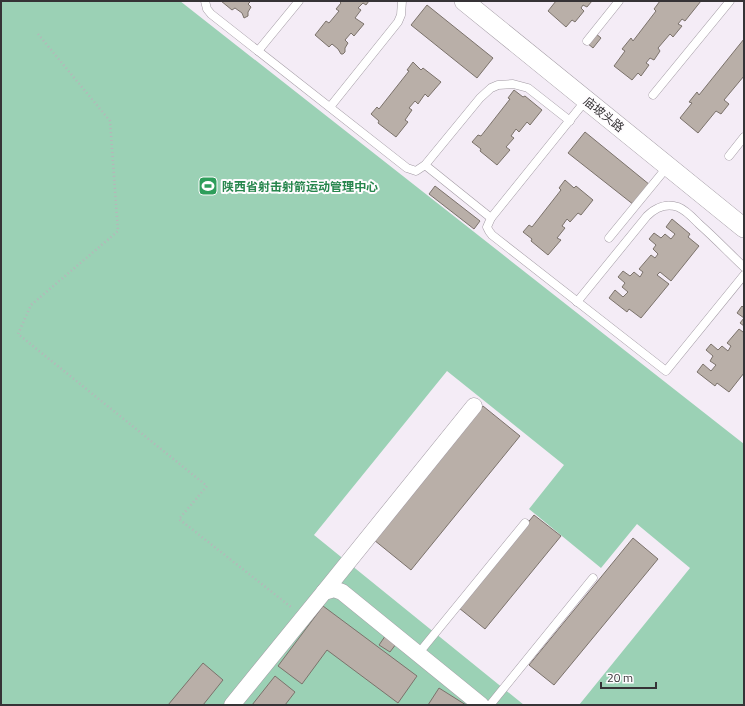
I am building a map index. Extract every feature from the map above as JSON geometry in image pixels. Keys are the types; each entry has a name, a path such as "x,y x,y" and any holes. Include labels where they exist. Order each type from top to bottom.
{"street":[{"name":"庙坡头路","path":"464,1 744,228"},
{"path":"232,705 474,406"},
{"path":"324,592 334,589 342,592 481,705"}],"lane":[{"path":"205,1 207,9 211,14 407,168 416,171 425,166 480,98 491,88 498,85 513,84 528,88 570,121"},
{"path":"258,51 299,1"},
{"path":"330,107 394,28 401,15 402,1"},
{"path":"587,41 619,1"},
{"path":"654,95 730,1"},
{"path":"586,100 491,218 487,227 488,231 666,371 744,275"},
{"path":"729,156 744,137"},
{"path":"425,166 491,218"},
{"path":"610,238 668,166"},
{"path":"577,302 647,216 655,209 660,207 672,206 682,210 744,267"},
{"path":"418,654 525,523"},
{"path":"490,705 593,578"}],"path":[{"path":"38,34 110,121 118,231 32,305 18,334 208,486 179,519 304,617"}],"green space":[{"name":"陕西省射击射箭运动管理中心","path":"1,1 180,1 744,444 744,705 579,705 690,568 637,524 601,568 529,509 564,465 447,371 314,535 524,705 1,705"}],"building":[{"path":"221,1 251,1 248,4 251,7 248,12 248,16 244,18 242,13 235,8 232,10"},
{"path":"339,1 369,1 366,5 363,3 358,8 361,10 355,18 364,24 354,36 351,33 345,40 348,43 343,54 341,54 332,44 329,47 315,35 326,21 329,23 339,11 336,9 341,3"},
{"path":"556,1 592,1 587,7 583,5 581,8 584,11 575,22 572,20 566,27 548,11"},
{"path":"660,1 701,1 685,21 682,19 678,24 682,26 673,37 670,34 658,48 660,51 654,60 650,58 646,63 649,65 641,76 638,73 632,80 614,66 625,51 622,49 631,38 633,41 656,11 654,9"},
{"path":"427,5 493,58 477,78 411,25"},
{"path":"595,33 601,38 593,48 587,43"},
{"path":"744,39 744,76 724,100 729,104 721,114 716,111 698,133 680,118 692,103 689,102 697,92 699,95"},
{"path":"413,62 421,70 423,68 441,82 428,97 425,94 418,104 415,101 409,108 412,110 405,120 408,122 396,137 378,123 379,121 371,114 377,107 379,109 409,71 407,70"},
{"path":"514,90 523,97 525,96 542,110 530,125 527,122 519,132 516,129 511,136 514,138 506,147 510,150 497,165 480,151 481,149 472,142 478,135 481,136 510,99 508,98"},
{"path":"585,132 650,185 634,205 568,153"},
{"path":"565,180 574,188 576,186 593,200 581,215 578,213 570,222 567,219 562,226 565,228 557,238 561,240 548,255 531,241 532,239 523,232 529,225 532,227 561,190 559,188"},
{"path":"435,186 480,221 474,229 429,194"},
{"path":"672,219 690,234 688,237 699,246 671,281 660,272 657,275 669,284 641,318 629,309 627,312 609,298 615,290 623,297 628,292 622,287 625,283 618,277 623,271 630,276 634,272 640,277 643,272 639,269 651,255 655,258 658,254 653,249 656,245 649,239 654,233 661,238 665,234 671,239 675,234 666,227"},
{"path":"742,306 744,308 744,318 737,313"},
{"path":"744,318 744,326 740,323"},
{"path":"739,329 743,332 744,330 744,373 729,392 717,383 715,386 697,372 703,364 711,371 716,365 710,361 713,356 706,350 711,344 718,350 722,346 728,351 731,346 727,343"},
{"path":"483,406 520,436 411,570 374,540"},
{"path":"534,515 561,536 485,629 459,608"},
{"path":"633,538 658,559 554,685 529,665"},
{"path":"323,606 417,676 398,703 327,650 302,684 278,666"},
{"path":"388,632 399,640 390,652 379,645"},
{"path":"203,663 223,680 203,705 168,705"},
{"path":"275,676 295,692 285,705 252,705"},
{"path":"439,688 466,705 428,705"}],"place":[{"name":"陕西省射击射箭运动管理中心","path":"208,186"}]}
